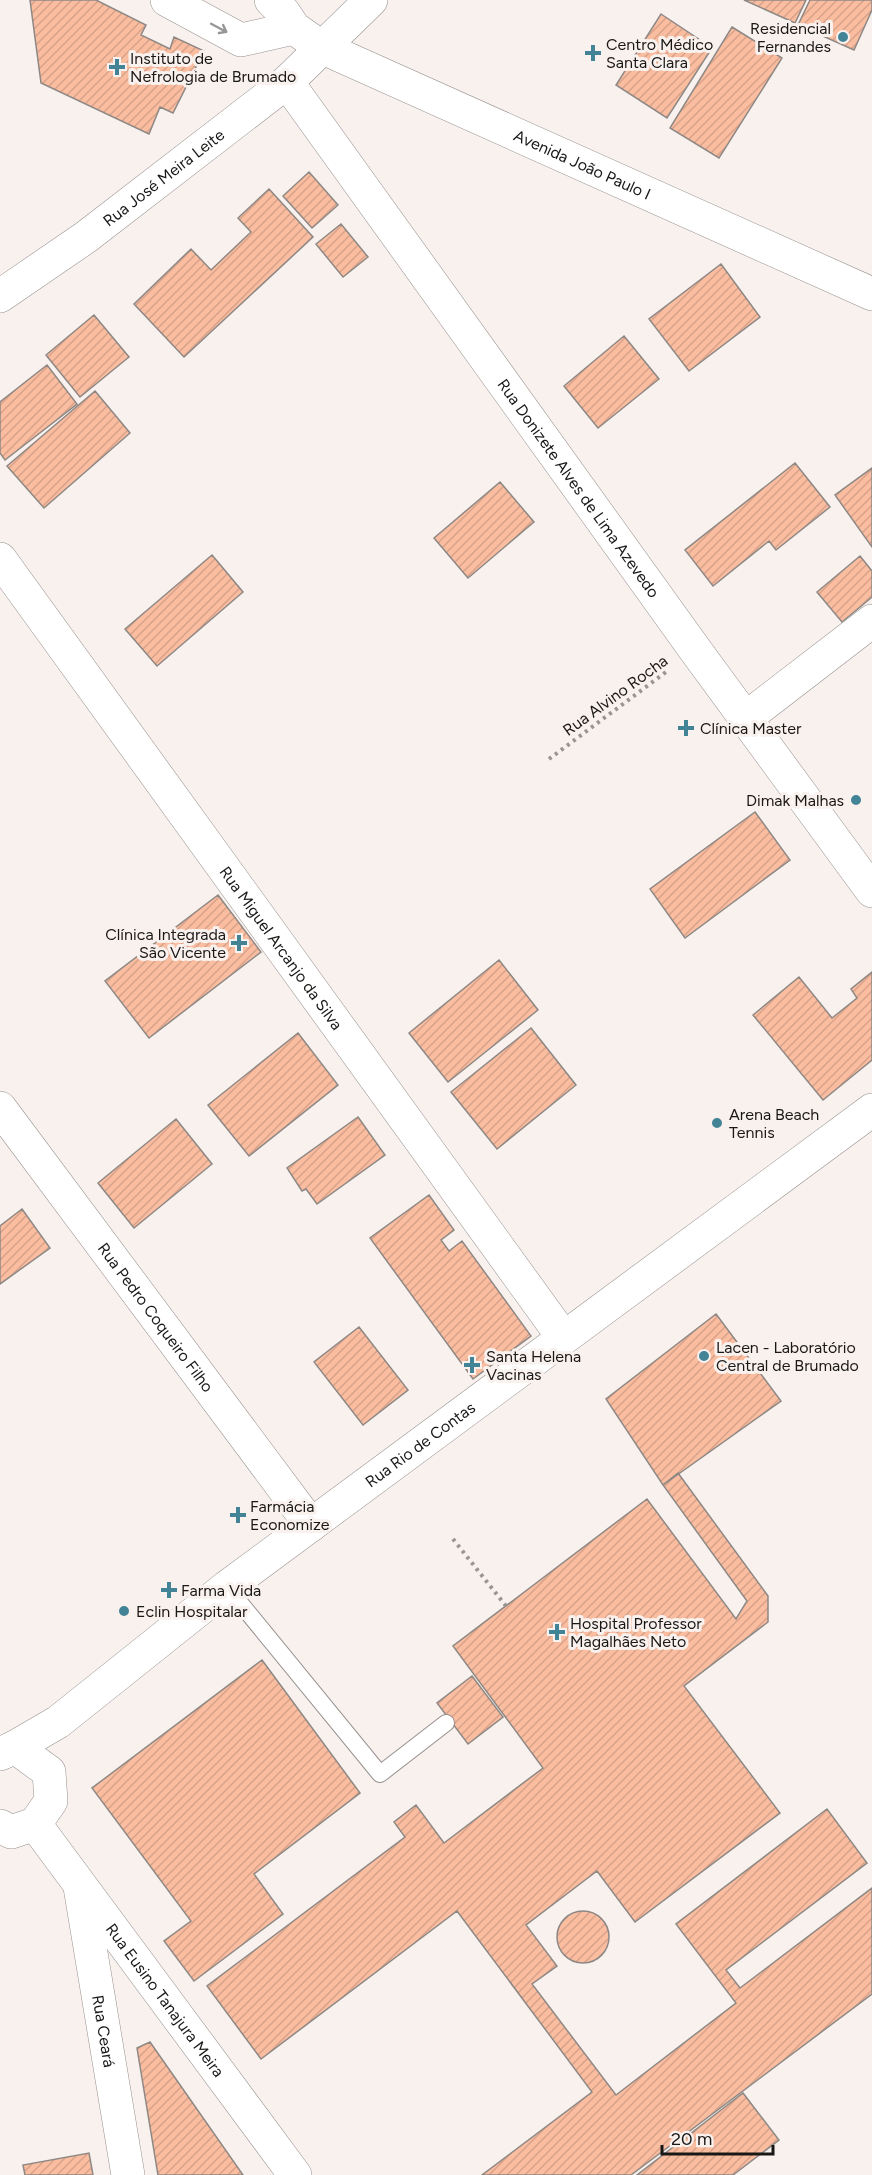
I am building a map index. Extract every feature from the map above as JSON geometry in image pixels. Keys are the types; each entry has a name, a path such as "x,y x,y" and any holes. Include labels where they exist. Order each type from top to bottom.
{"street":[{"path":"167,0 241,39 294,28"},
{"name":"Avenida João Paulo I","path":"271,0 294,28 321,48 872,294"},
{"name":"Rua José Meira Leite","path":"0,296 87,237 287,81 371,0"},
{"name":"Rua Donizete Alves de Lima Azevedo","path":"287,81 696,651 872,891"},
{"name":"Rua Miguel Arcanjo da Silva","path":"0,559 563,1337"},
{"path":"746,718 872,621"},
{"name":"Rua Pedro Coqueiro Filho","path":"0,1108 311,1525"},
{"name":"Rua Rio de Contas","path":"8,1750 58,1722 227,1587 872,1110"},
{"path":"0,1826 11,1832 35,1824 51,1801 50,1772 58,1722"},
{"path":"8,1750 50,1772"},
{"name":"Rua Eusino Tanajura Meira","path":"35,1824 295,2175"},
{"name":"Rua Ceará","path":"80,1887 128,2175"}],"lane":[{"path":"227,1587 380,1774 446,1724"}],"path":[{"name":"Rua Alvino Rocha","path":"549,759 696,651"},
{"path":"453,1539 506,1606"}],"building":[{"name":"Instituto de Nefrologia de Brumado","path":"30,0 96,0 146,25 141,35 170,49 174,37 204,51 173,113 160,107 149,134 41,83"},
{"path":"744,0 806,0 795,23"},
{"name":"Residencial Fernandes","path":"810,0 872,0 872,10 854,50 798,25"},
{"path":"661,14 712,48 667,118 616,85"},
{"path":"732,27 782,58 719,158 670,128"},
{"path":"309,172 338,205 312,228 283,196"},
{"path":"269,189 313,237 184,357 134,304 191,249 211,270 251,232 238,218"},
{"path":"341,224 368,257 343,277 316,244"},
{"path":"721,264 760,317 689,371 649,319"},
{"path":"94,315 129,357 80,397 46,355"},
{"path":"624,336 659,379 598,428 564,386"},
{"path":"47,365 77,404 5,460 0,453 0,402"},
{"path":"95,391 130,433 44,508 7,466"},
{"path":"795,463 830,507 776,550 769,541 713,586 685,550"},
{"path":"872,468 872,547 835,495"},
{"path":"500,482 534,522 468,578 434,538"},
{"path":"212,555 243,592 157,666 125,629"},
{"path":"860,556 872,571 872,597 842,622 817,592"},
{"path":"755,812 790,860 685,938 650,889"},
{"path":"218,895 261,952 149,1038 105,981"},
{"path":"499,960 538,1010 448,1082 409,1033"},
{"path":"872,972 872,1060 823,1100 753,1015 799,977 832,1018 857,998 851,989"},
{"path":"531,1028 576,1085 497,1149 451,1092"},
{"path":"298,1033 338,1085 249,1156 208,1105"},
{"path":"358,1117 385,1155 317,1204 306,1189 302,1191 287,1168"},
{"path":"176,1119 212,1164 134,1228 98,1183"},
{"path":"429,1195 454,1230 441,1240 449,1251 462,1241 531,1336 473,1379 370,1238"},
{"path":"22,1209 50,1248 0,1284 0,1226"},
{"name":"Lacen - Laboratório Central de Brumado","path":"716,1314 781,1401 663,1485 606,1399"},
{"path":"359,1327 408,1390 363,1425 314,1362"},
{"path":"678,1473 768,1596 768,1622 684,1686 780,1813 635,1922 597,1871 526,1925 557,1966 532,1984 616,2095 736,2003 676,1924 827,1809 867,1863 726,1970 740,1988 872,1888 872,1994 631,2175 482,2175 592,2092 457,1911 261,2059 207,1986 405,1837 394,1822 416,1805 444,1843 543,1768 453,1646 647,1499 736,1619 747,1601 663,1485"},
{"path":"262,1660 360,1793 254,1874 283,1914 194,1981 164,1941 191,1921 92,1788"},
{"path":"472,1676 503,1717 468,1744 437,1703"},
{"path":"583,1911 593,1913 601,1919 607,1927 609,1937 607,1947 601,1955 593,1961 583,1963 573,1961 565,1955 559,1947 557,1937 559,1927 565,1919 573,1913"},
{"path":"150,2042 243,2175 158,2175 137,2048"},
{"path":"743,2093 779,2140 733,2175 637,2175"},
{"path":"89,2153 93,2175 25,2175 23,2165"}],"place":[{"name":"Residencial Fernandes","path":"843,37"},
{"name":"Centro Médico Santa Clara","path":"593,53"},
{"name":"Instituto de Nefrologia de Brumado","path":"117,67"},
{"name":"Clínica Master","path":"686,728"},
{"name":"Dimak Malhas","path":"856,800"},
{"name":"Clínica Integrada São Vicente","path":"239,943"},
{"name":"Arena Beach Tennis","path":"717,1123"},
{"name":"Lacen - Laboratório Central de Brumado","path":"704,1356"},
{"name":"Santa Helena Vacinas","path":"472,1365"},
{"name":"Farmácia Economize","path":"238,1515"},
{"name":"Farma Vida","path":"169,1590"},
{"name":"Eclin Hospitalar","path":"124,1611"},
{"name":"Hospital Professor Magalhães Neto","path":"557,1632"}]}
